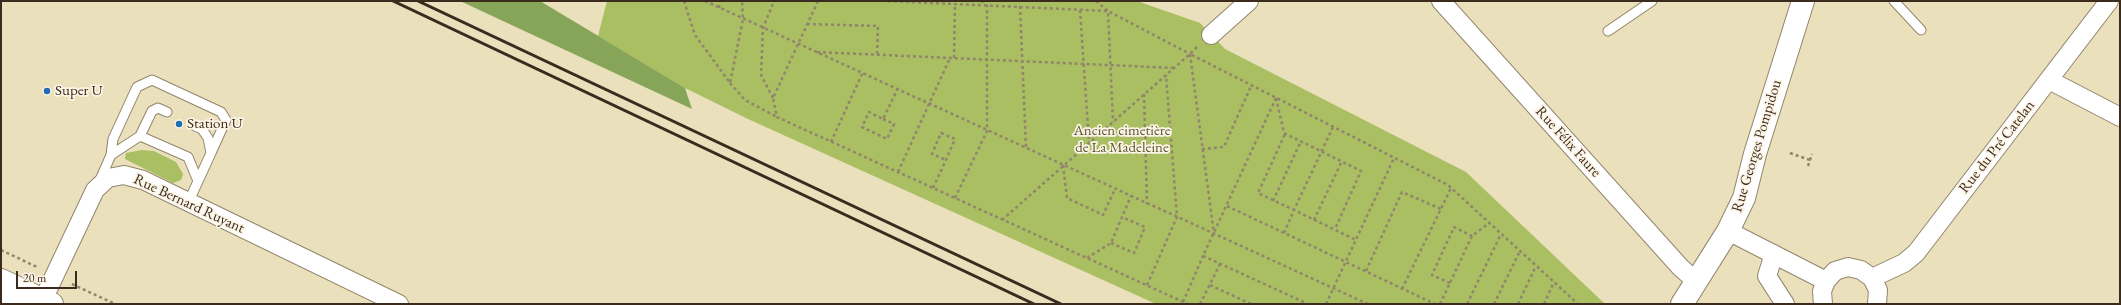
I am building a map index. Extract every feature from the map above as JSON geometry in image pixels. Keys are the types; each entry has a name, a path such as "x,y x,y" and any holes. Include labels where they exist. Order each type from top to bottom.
{"street":[{"path":"1211,35 1249,1"},
{"name":"Rue Félix Faure","path":"1441,1 1676,262 1696,281"},
{"name":"Rue Georges Pompidou","path":"1682,304 1728,231 1744,198 1755,154 1802,1"},
{"name":"Rue du Pré Catelan","path":"1872,278 1904,264 1916,253 2109,1"},
{"path":"2049,80 2120,117"},
{"name":"Rue Bernard Ruyant","path":"46,303 95,190 108,178 124,175 143,180 399,304"},
{"path":"1728,231 1826,280"},
{"path":"1774,254 1767,276 1785,304"},
{"path":"1823,304 1822,290 1826,280 1835,271 1848,267 1861,270 1872,278 1878,290 1877,304"},
{"path":"1,280 46,303"},
{"path":"1,298 13,304"}],"lane":[{"path":"1608,31 1652,1"},
{"path":"1894,1 1921,30"},
{"path":"95,190 112,155 113,139 137,87 152,80 222,112 226,120 188,203"},
{"path":"112,155 140,136 152,111 158,108 167,112"},
{"path":"195,126 202,130 208,138 211,153"},
{"path":"140,136 188,157 198,181"}],"path":[{"path":"684,1 695,35 730,83 745,100 777,117 831,142 1188,304"},
{"path":"705,1 896,90 1368,304"},
{"path":"719,8 720,1"},
{"path":"730,83 743,19 742,1"},
{"path":"774,1 763,28 761,75 773,98 777,117"},
{"path":"773,98 818,1"},
{"path":"888,1 1108,11"},
{"path":"955,198 987,131 987,6 982,1"},
{"path":"1098,2 1108,11 1451,188 1578,304"},
{"path":"898,172 952,58 955,4"},
{"path":"1020,6 1026,148"},
{"path":"1080,10 1089,143"},
{"path":"1108,11 1113,122"},
{"path":"807,24 878,26 877,55"},
{"path":"1002,220 1211,35"},
{"path":"815,52 986,60 1022,60 1174,68"},
{"path":"1190,54 1214,234"},
{"path":"831,142 862,74"},
{"path":"1146,285 1177,217 1166,75"},
{"path":"1202,149 1224,147 1252,86"},
{"path":"883,119 896,90"},
{"path":"1144,94 1148,204"},
{"path":"1276,98 1285,134 1258,193 1356,240"},
{"path":"1182,302 1276,98"},
{"path":"869,112 883,119 894,124 887,139 862,127 869,112"},
{"path":"1284,233 1333,127"},
{"path":"933,188 946,160 955,139 941,133 932,154 946,160"},
{"path":"1285,134 1362,171 1334,230"},
{"path":"1273,201 1301,141"},
{"path":"1790,153 1810,160"},
{"path":"1808,166 1812,154"},
{"path":"1326,304 1394,158"},
{"path":"1314,220 1342,161"},
{"path":"1063,165 1067,198 1103,215 1115,189"},
{"path":"1402,289 1451,188"},
{"path":"1366,271 1402,192 1441,209"},
{"path":"1087,258 1111,243 1131,196"},
{"path":"1226,206 1435,304"},
{"path":"1111,243 1134,253 1145,227 1122,217"},
{"path":"1440,304 1472,236 1489,223"},
{"path":"1450,283 1432,275 1454,228 1472,236"},
{"path":"1467,304 1500,234"},
{"path":"1494,304 1520,251"},
{"path":"1203,256 1308,304"},
{"path":"1200,304 1220,264"},
{"path":"1518,304 1536,266"},
{"path":"1544,304 1554,282"},
{"path":"1210,285 1251,304"}],"green space":[{"path":"460,1 540,1 685,88 692,109"},
{"name":"Ancien cimetière de La Madeleine","path":"607,1 1137,1 1200,23 1225,49 1466,172 1605,304 1156,304 748,119 685,88 598,36"},
{"path":"142,150 154,151 176,162 183,174 181,180 173,183 125,159 126,153"}],"railway":[{"path":"393,1 1034,304"},
{"path":"418,1 1061,304"}],"place":[{"name":"Super U","path":"47,91"},
{"name":"Station U","path":"179,124"}]}
